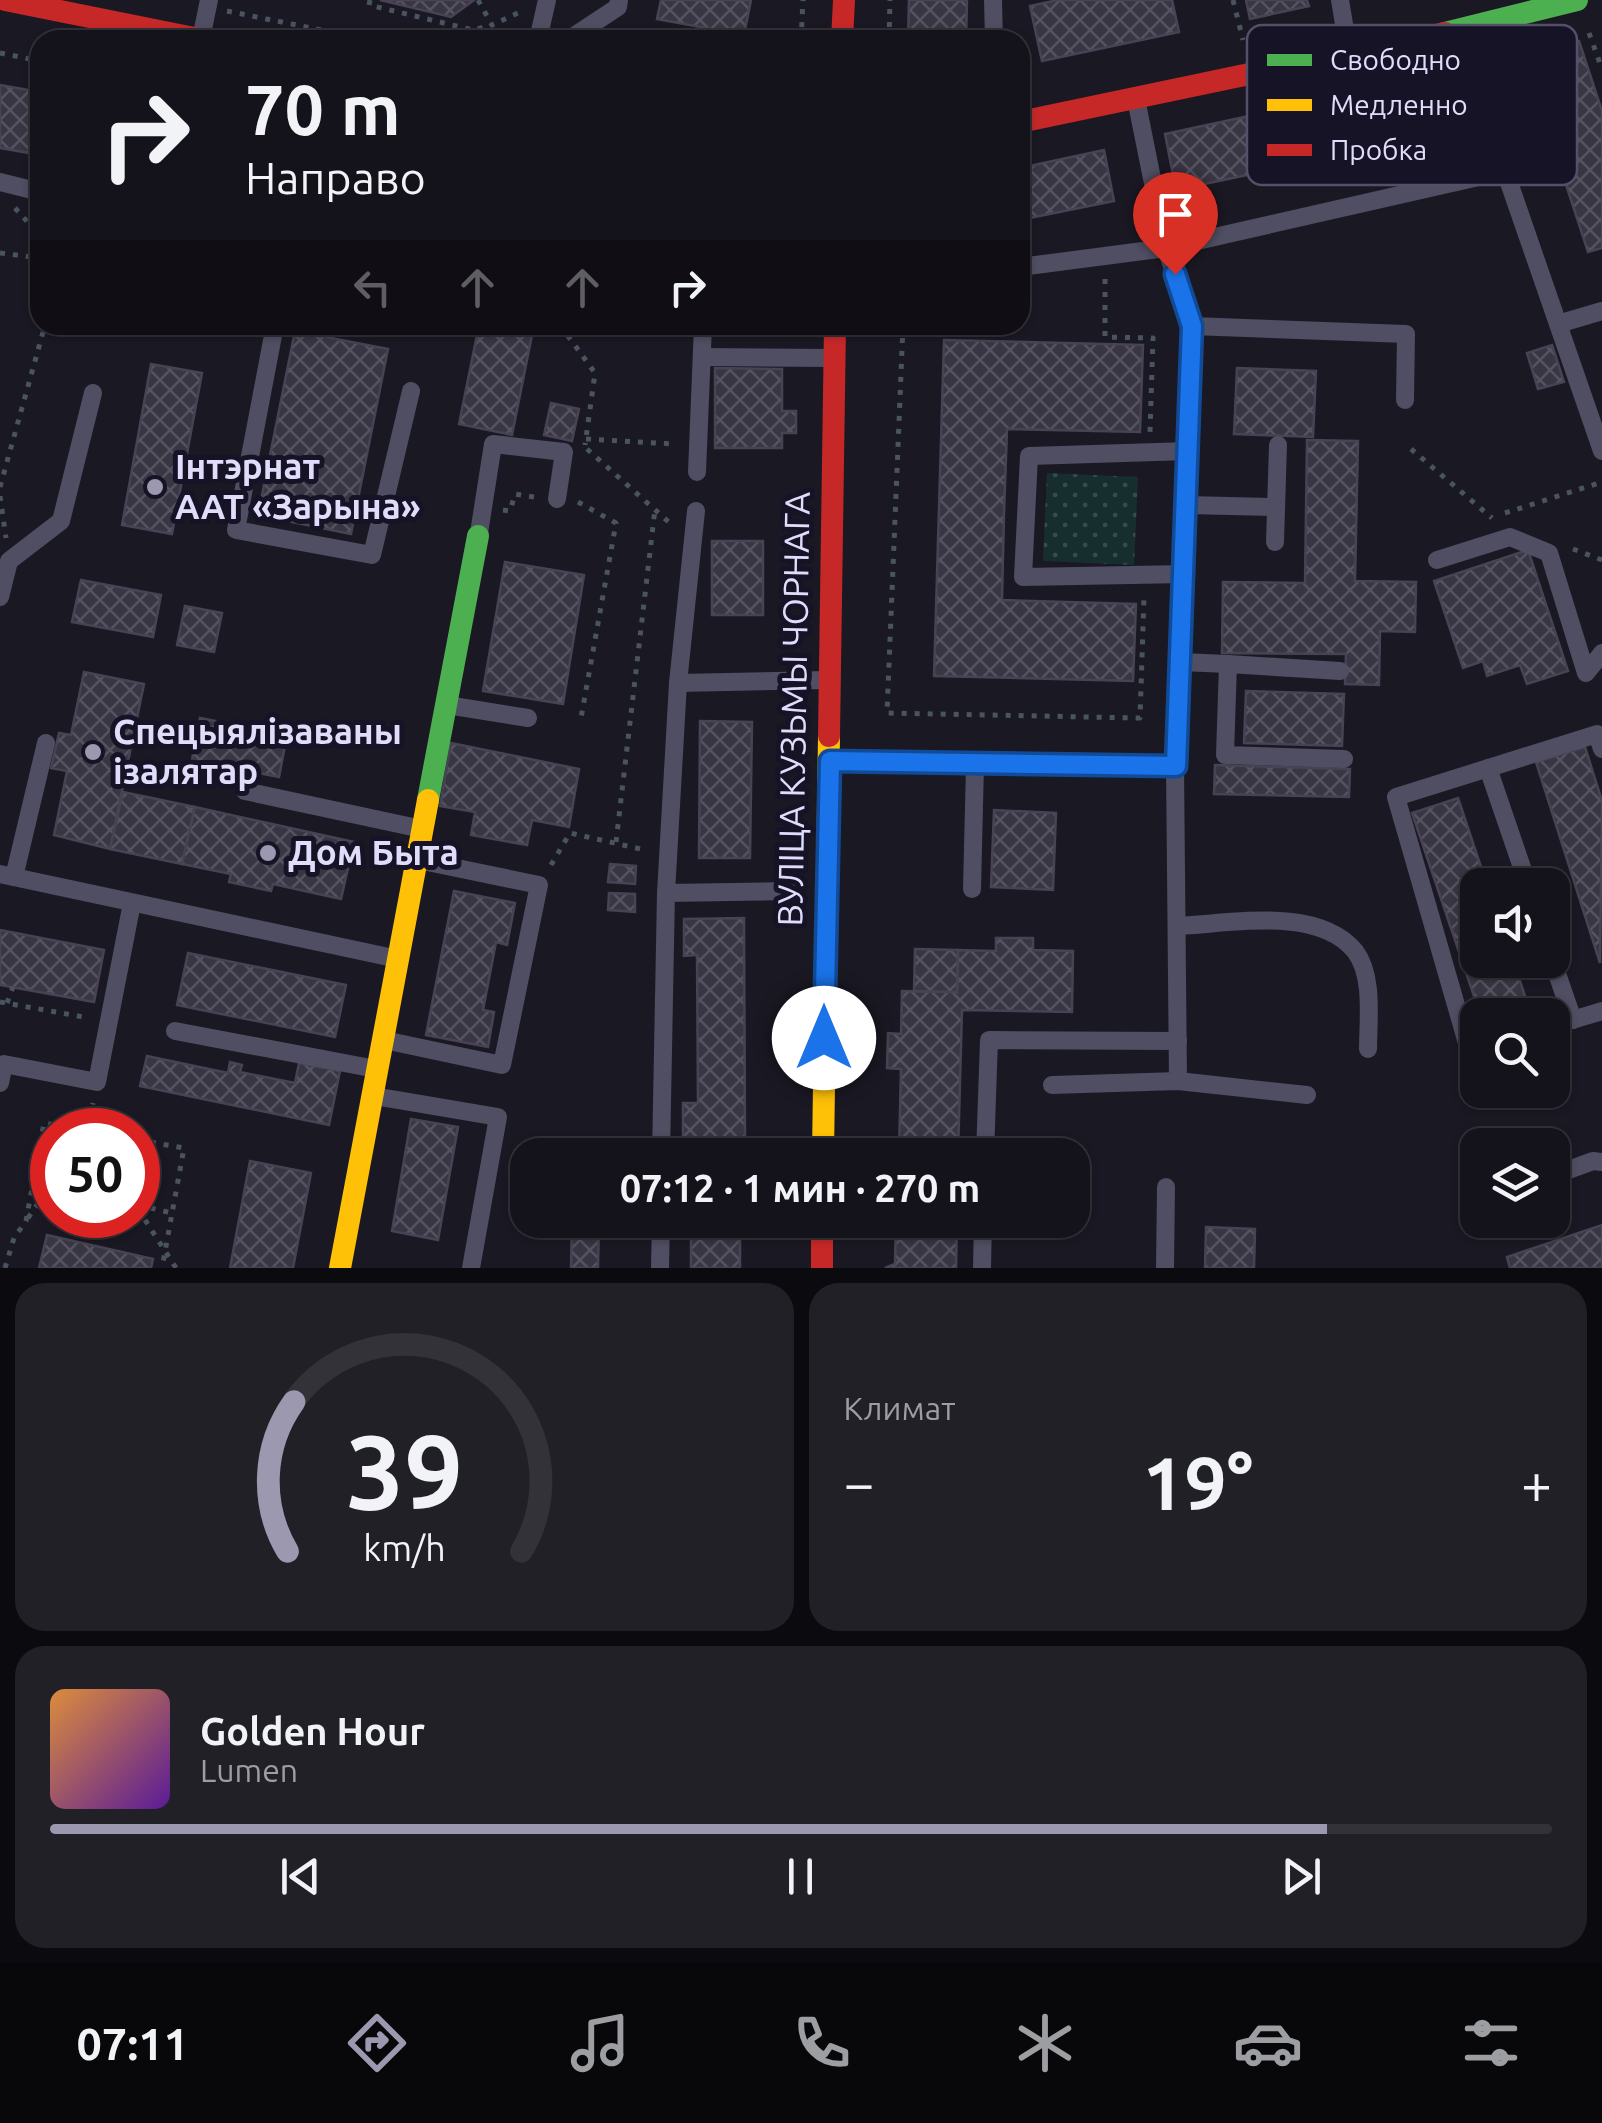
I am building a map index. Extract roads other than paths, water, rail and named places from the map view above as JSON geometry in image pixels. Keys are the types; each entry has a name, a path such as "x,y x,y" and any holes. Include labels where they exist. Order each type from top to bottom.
{"main road":[{"path":"5,0 152,30"},
{"path":"842,30 844,0"},
{"path":"1474,25 1577,0"},
{"path":"1030,120 1247,76"},
{"name":"ВУЛІЦА КУЗЬМЫ ЧОРНАГА","path":"823,1138 835,335"},
{"path":"340,1268 478,536"},
{"path":"822,1238 822,1268"}],"lane":[{"path":"540,30 547,0"},
{"path":"583,30 618,7 619,0"},
{"path":"993,0 994,30"},
{"path":"1340,0 1344,25"},
{"path":"203,30 208,3"},
{"path":"1136,98 1166,248 1192,326 1176,766 1178,1081"},
{"path":"0,182 30,190"},
{"path":"1030,265 1166,248 1443,185"},
{"path":"1509,185 1602,451"},
{"path":"1558,324 1602,311"},
{"path":"1192,326 1406,334 1405,400"},
{"path":"273,335 236,530 372,555 411,390"},
{"path":"696,472 703,335"},
{"path":"702,357 834,358"},
{"path":"0,597 9,560 61,522 92,393"},
{"path":"478,536 493,444 564,452 556,500"},
{"path":"1274,542 1278,445"},
{"path":"1185,574 1023,578 1029,456 1188,451"},
{"path":"1186,505 1276,507"},
{"path":"661,1138 666,894 678,683 696,512"},
{"path":"1437,560 1510,537 1549,552 1586,673 1602,653"},
{"path":"1180,662 1340,671"},
{"path":"1228,664 1225,755 1344,759"},
{"path":"678,683 831,680"},
{"path":"446,705 528,718"},
{"path":"1460,1019 1396,796 1597,734 1602,749"},
{"path":"46,743 7,876 398,959"},
{"path":"830,761 1176,766"},
{"path":"972,889 975,766"},
{"path":"1488,768 1522,868"},
{"path":"245,791 423,829"},
{"path":"383,1040 502,1065 539,885 417,860"},
{"path":"666,894 792,892"},
{"path":"0,1083 4,1064 97,1082 132,903"},
{"path":"1177,926 1296,922 1328,932 1355,952 1368,988 1368,1049"},
{"path":"1559,978 1573,1020"},
{"path":"1570,1021 1602,1011"},
{"path":"176,1030 376,1069"},
{"path":"986,1138 989,1040 1178,1041"},
{"path":"1052,1085 1178,1081 1308,1095"},
{"path":"372,1095 498,1117 471,1268"},
{"path":"1570,1169 1592,1161 1602,1162"},
{"path":"1165,1268 1166,1187"},
{"path":"660,1268 661,1238"},
{"path":"982,1268 983,1238"}],"place":[{"name":"Інтэрнат ААТ «Зарына»","path":"155,487"},
{"name":"Спецыялізаваны ізалятар","path":"93,752"},
{"name":"Дом Быта","path":"268,853"}]}
